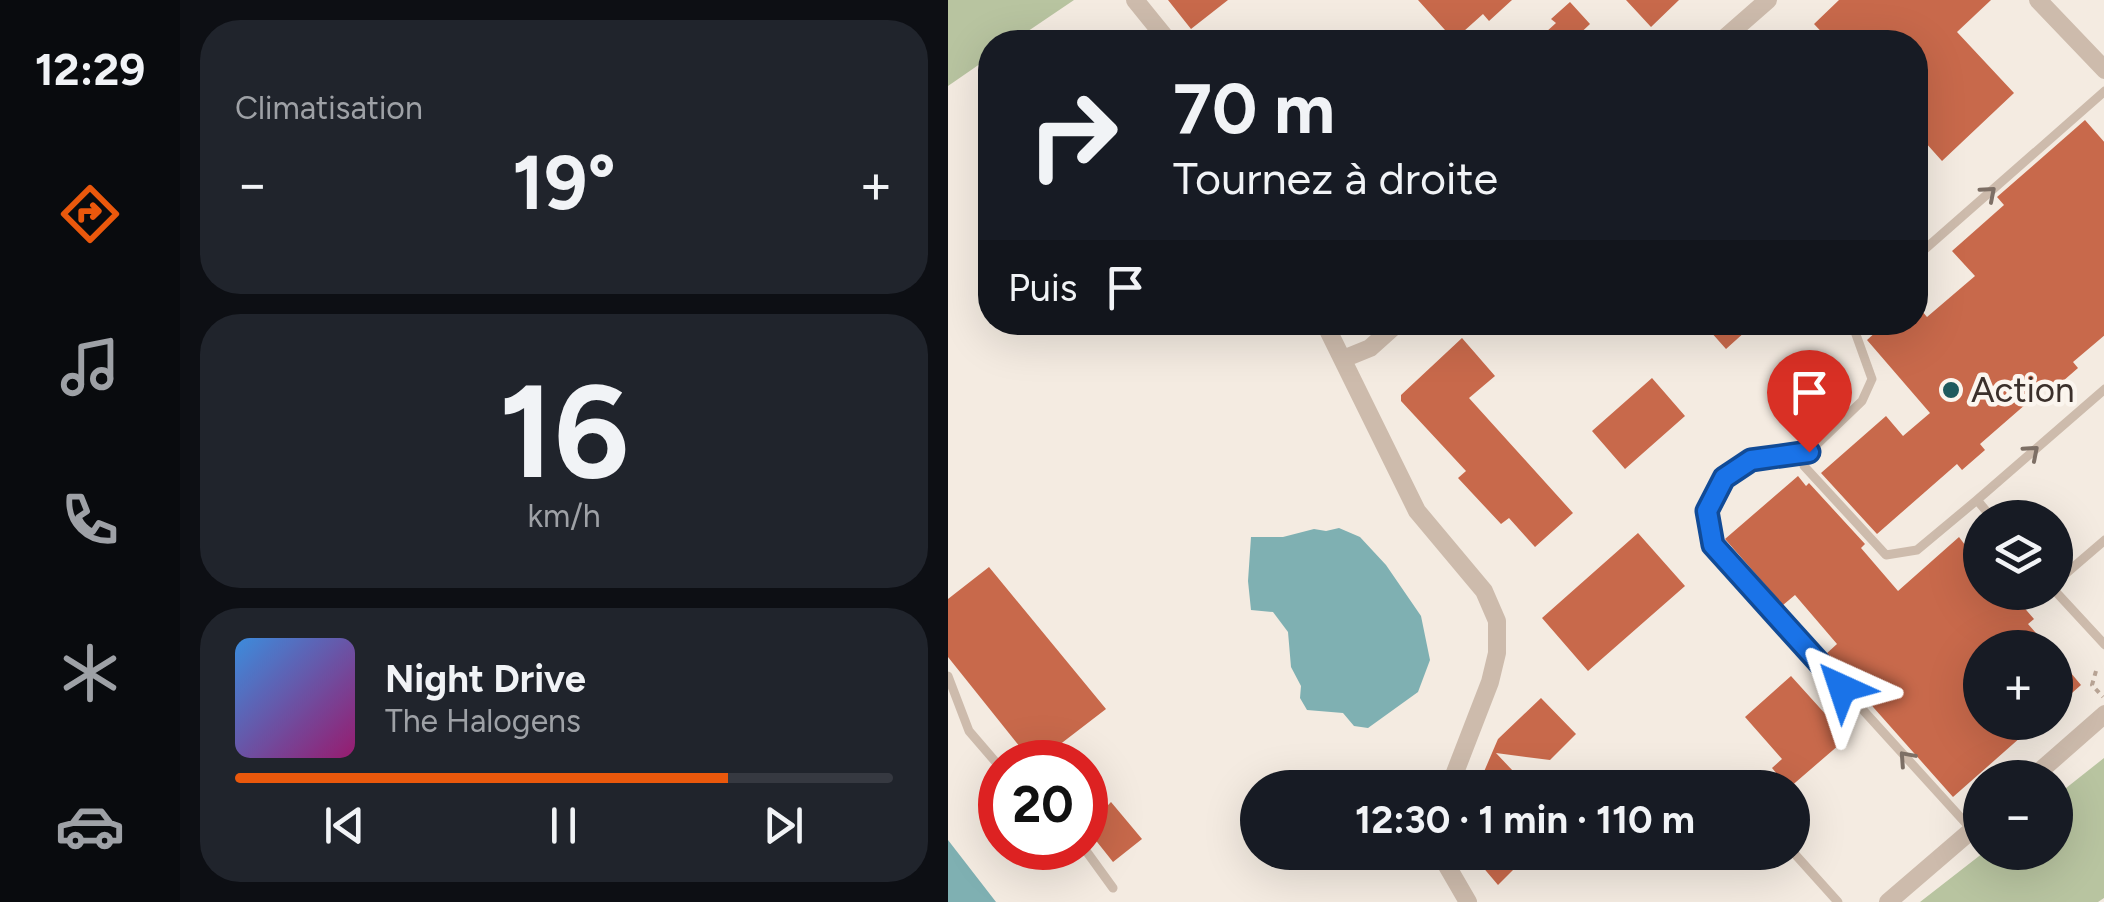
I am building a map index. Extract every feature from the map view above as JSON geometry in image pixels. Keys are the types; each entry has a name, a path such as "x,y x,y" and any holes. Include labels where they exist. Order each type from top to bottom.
{"street":[{"path":"1135,0 1159,30"},
{"path":"1734,30 1768,0"},
{"path":"2038,0 2104,70"},
{"path":"1331,335 1417,510 1484,590 1496,621 1497,653 1490,682 1457,770"},
{"path":"1343,358 1370,348 1385,335"},
{"path":"2050,760 2104,705"},
{"path":"1888,902 1963,837"},
{"path":"1448,870 1468,902"}],"lane":[{"path":"1928,246 2104,91"},
{"path":"1856,335 1872,379 1862,401 1809,452 1804,466 1886,555 1917,550 1963,512"},
{"path":"1977,500 2104,389"},
{"path":"1809,452 1751,460 1724,478 1707,511 1713,545 1963,812"},
{"path":"2073,567 2104,540"},
{"path":"2073,610 2104,644"},
{"path":"948,676 969,731 978,741"},
{"path":"1100,870 1113,888"},
{"path":"1809,870 1838,902"}],"path":[{"path":"2096,671 2092,684 2104,705"}],"green space":[{"path":"948,0 1074,0 1030,30 978,30 978,65 948,86"},
{"path":"2104,758 2104,898 2098,902 1920,902 1963,869 2073,870 2073,783"}],"water":[{"path":"1339,528 1360,537 1386,565 1421,616 1430,660 1418,692 1368,728 1354,726 1343,713 1307,710 1291,667 1288,632 1273,612 1251,610 1251,537 1283,537"},
{"path":"948,840 996,902 948,902"}],"building":[{"path":"1168,0 1228,0 1191,29"},
{"path":"1418,0 1512,0 1489,21 1483,14 1465,30 1445,30"},
{"path":"1626,0 1679,0 1651,27"},
{"path":"1839,0 1991,0 1957,32 2014,93 1942,161 1928,145 1928,30 1820,30 1814,24"},
{"path":"1570,2 1590,24 1584,30 1548,30 1556,23 1551,19"},
{"path":"2085,120 2105,143 2105,335 2073,362 2078,368 2055,388 2050,383 1980,444 1985,450 1962,470 1957,464 1877,534 1821,473 1886,416 1903,436 1930,413 1867,340 1873,335 1928,335 1928,316 1975,276 1952,251 2004,205 1997,197"},
{"path":"1714,335 1742,335 1726,349"},
{"path":"1462,338 1495,376 1469,398 1573,513 1535,547 1509,518 1501,524 1458,478 1466,471 1401,401 1401,395"},
{"path":"1652,378 1685,416 1625,469 1592,431"},
{"path":"1798,476 1865,544 1861,548 1898,591 1959,537 1963,542 1963,610 2026,610 2034,619 2028,624 2033,630 1963,630 1963,740 2018,740 1995,760 1963,760 1963,788 1953,797 1826,654 1837,644 1795,595 1783,605 1725,539"},
{"path":"1638,533 1685,586 1588,671 1542,618"},
{"path":"989,567 1106,709 1066,740 1014,740 948,657 948,599"},
{"path":"2073,675 2081,685 2073,692"},
{"path":"1791,676 1847,738 1810,770 1774,770 1782,759 1745,717"},
{"path":"1541,698 1576,734 1550,760 1496,753 1512,770 1485,770 1498,739"},
{"path":"1111,802 1142,839 1113,862 1108,856"},
{"path":"1485,870 1513,870 1498,885"}],"place":[{"name":"Action","path":"1951,390"}],"route":[{"path":"1809,452 1751,460 1724,478 1707,511 1713,545 1842,688"}]}
